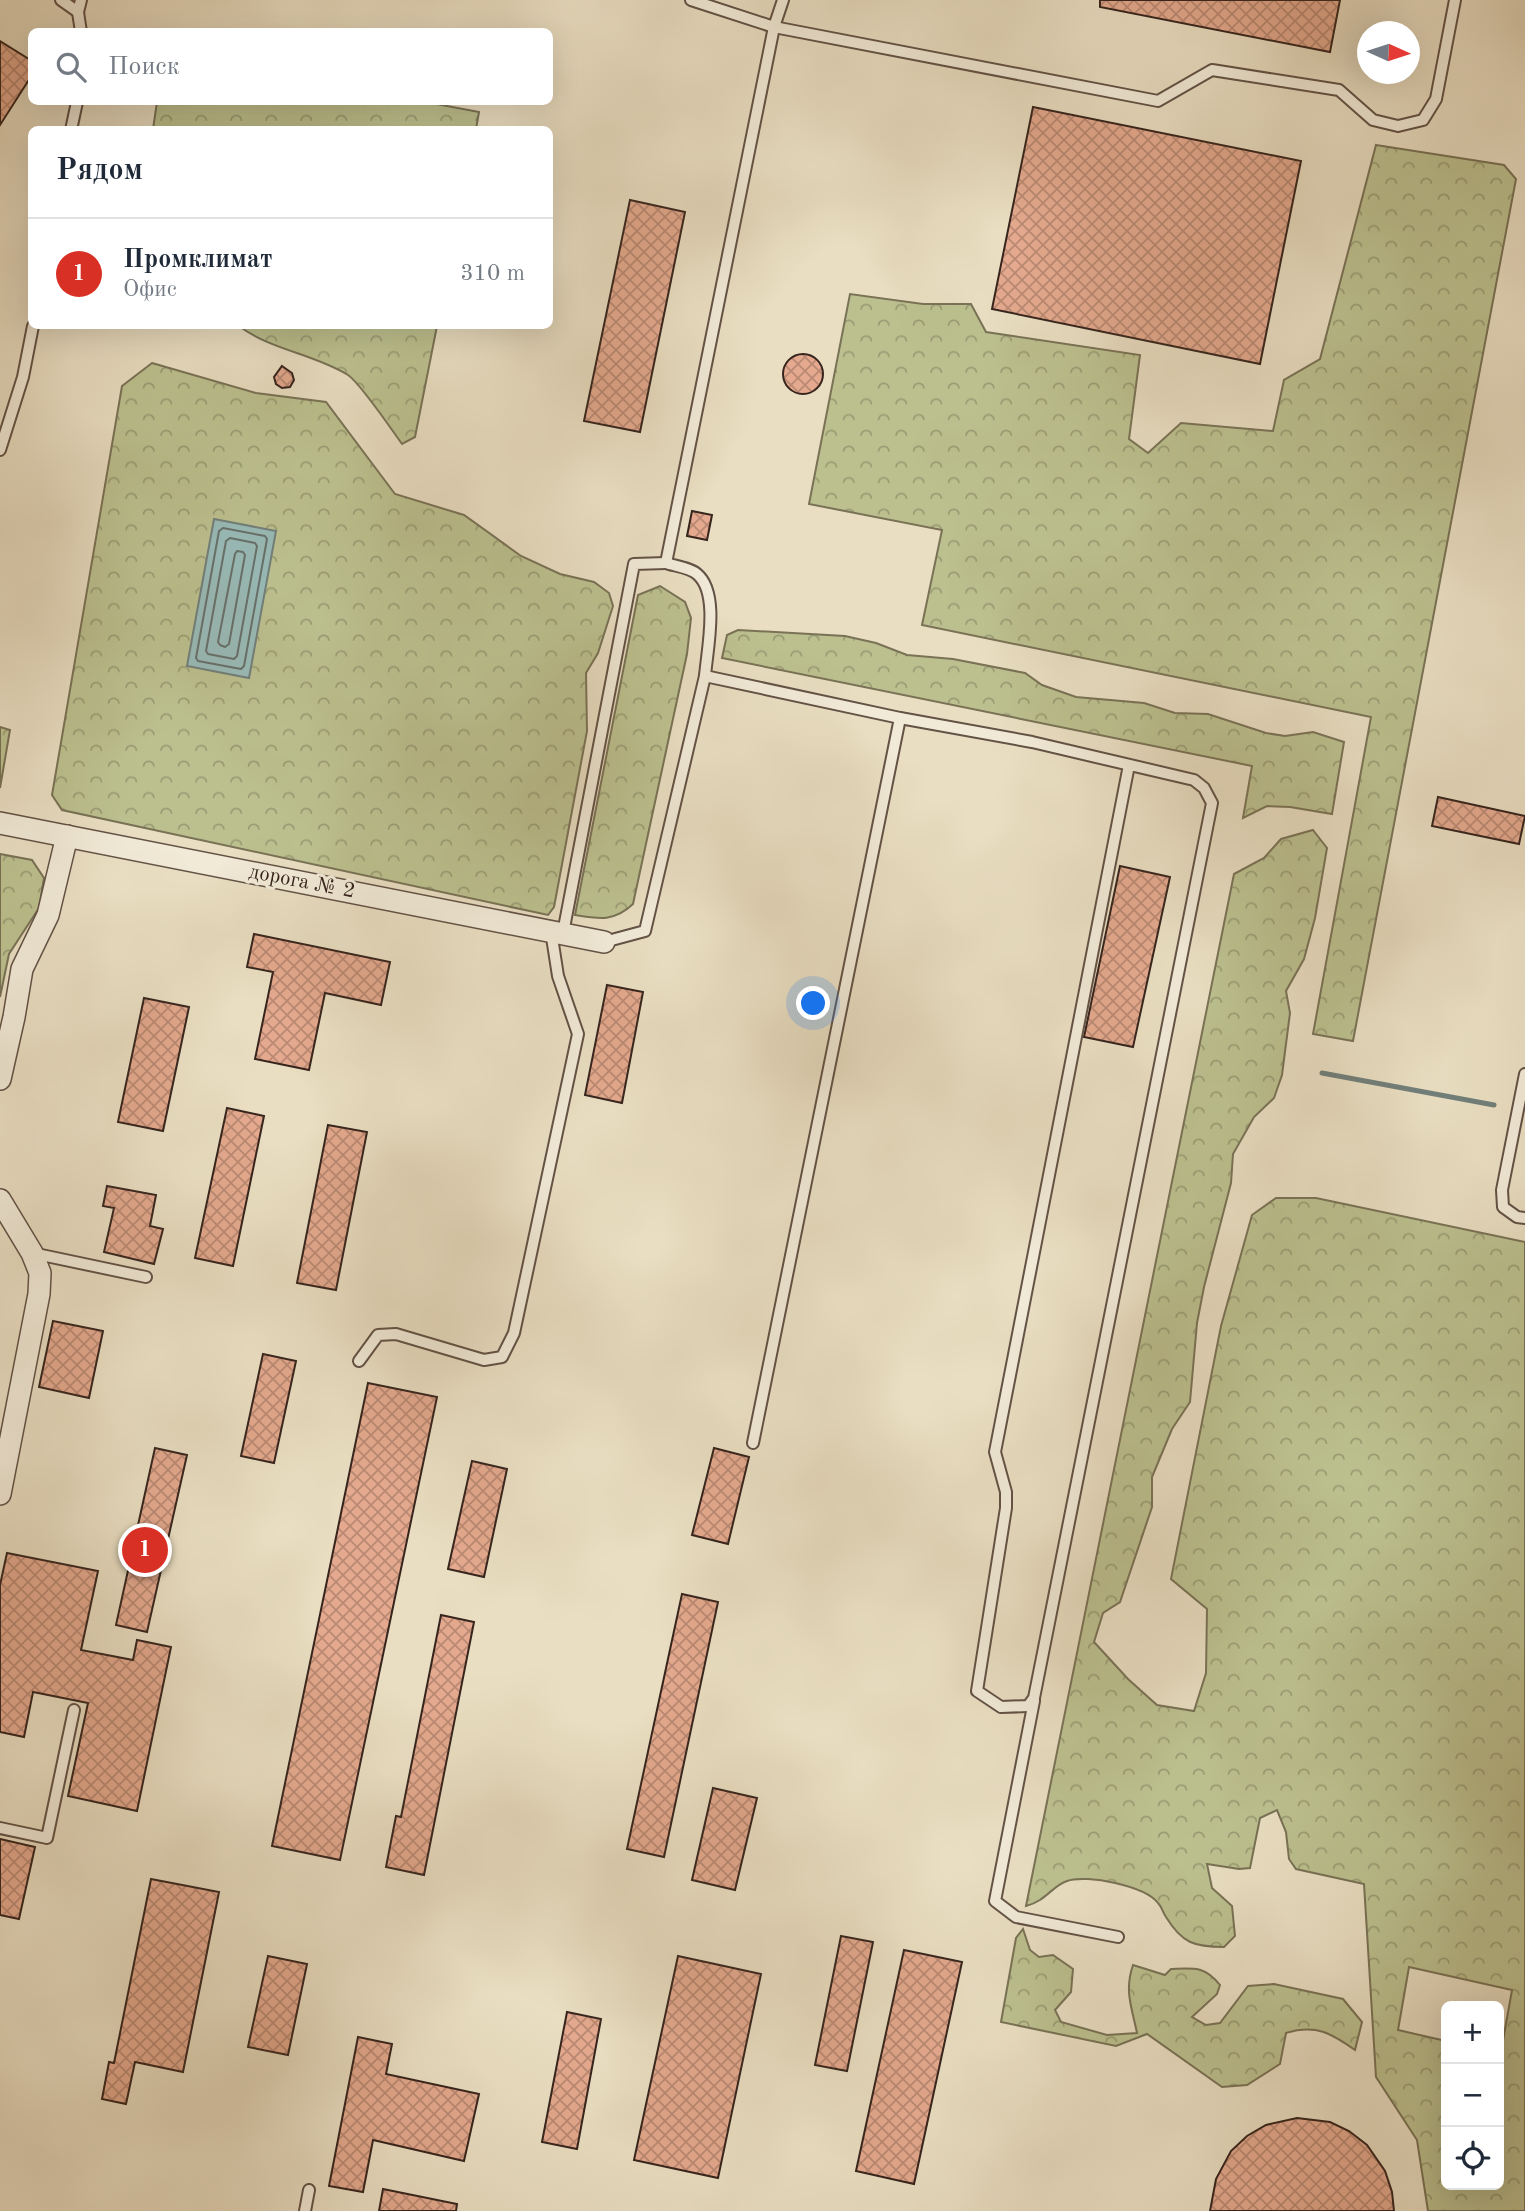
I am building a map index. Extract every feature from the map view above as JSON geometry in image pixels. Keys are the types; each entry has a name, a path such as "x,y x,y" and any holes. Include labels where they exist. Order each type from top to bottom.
{"street":[{"name":"дорога № 2","path":"0,823 604,942"},
{"path":"0,1079 22,969 48,915 67,836"},
{"path":"0,1200 32,1253 40,1273 39,1294 0,1494"}],"lane":[{"path":"61,0 79,6 81,28"},
{"path":"691,0 774,27 1158,101 1212,71 1339,90 1373,120 1398,126 1423,120 1436,99 1455,0"},
{"path":"666,563 774,27 783,0"},
{"path":"72,126 76,105"},
{"path":"0,450 23,377 32,329"},
{"path":"359,1361 379,1335 397,1334 484,1360 502,1357 514,1333 578,1034 558,976 557,932 634,565 666,563 697,573 706,587 711,610 705,676 645,931 604,942"},
{"path":"705,676 900,718 1032,742 1194,780 1204,788 1212,803 995,1901 1016,1917 1118,1937"},
{"path":"753,1443 900,718"},
{"path":"1034,1698 1028,1706 1001,1707 977,1691 1006,1508 1006,1492 995,1452 1129,765"},
{"path":"1525,1077 1502,1190 1503,1207 1517,1217 1525,1218"},
{"path":"32,1253 146,1277"},
{"path":"0,1828 47,1838 74,1710"},
{"path":"305,2211 309,2190"}],"green space":[{"path":"157,105 442,105 479,112 477,126 153,126"},
{"path":"1376,145 1504,165 1516,179 1353,1041 1313,1034 1371,717 922,625 942,530 809,504 850,294 923,304 971,304 986,332 1140,355 1129,439 1148,453 1181,423 1273,431 1284,380 1320,359"},
{"path":"244,329 436,329 415,437 402,444 368,397 348,375"},
{"path":"152,363 256,393 326,402 395,494 464,515 521,556 560,574 594,582 609,593 613,606 598,653 586,673 587,731 554,907 548,915 62,810 52,795 122,386"},
{"path":"660,586 685,602 691,618 687,654 633,904 619,914 606,918 575,915 638,595"},
{"path":"738,630 845,636 876,643 907,655 953,659 1025,673 1042,685 1076,697 1144,703 1175,713 1208,714 1266,733 1285,736 1313,732 1344,742 1332,814 1267,806 1243,818 1252,766 722,658 727,635"},
{"path":"0,727 10,730 0,788"},
{"path":"1313,830 1327,848 1315,918 1304,959 1286,991 1290,1013 1282,1075 1274,1098 1254,1117 1233,1154 1231,1183 1197,1323 1190,1402 1172,1429 1152,1477 1152,1507 1120,1602 1103,1613 1094,1642 1128,1679 1157,1705 1194,1711 1206,1673 1207,1609 1171,1579 1221,1326 1252,1215 1276,1198 1316,1198 1525,1242 1525,2211 1428,2211 1417,2140 1376,2077 1364,1884 1296,1869 1289,1859 1286,1832 1277,1810 1260,1818 1250,1868 1207,1864 1212,1888 1232,1906 1235,1936 1224,1947 1190,1942 1178,1933 1151,1897 1141,1891 1101,1880 1067,1881 1039,1901 1026,1906 1234,874 1264,858 1281,839"},
{"path":"0,854 32,860 44,878 39,908 9,954 0,997"},
{"path":"1023,1929 1030,1950 1039,1957 1053,1955 1073,1969 1071,1992 1055,2010 1061,2022 1107,2035 1137,2033 1129,1991 1133,1965 1165,1975 1171,1969 1193,1969 1204,1971 1220,1985 1217,1994 1192,2017 1206,2025 1220,2023 1248,1986 1274,1984 1343,1999 1362,2022 1355,2050 1338,2039 1315,2030 1286,2033 1280,2064 1247,2085 1222,2087 1147,2034 1116,2046 1001,2022 1016,1938"}],"water":[{"path":"214,519 276,531 249,678 187,666"}],"building":[{"path":"1100,0 1340,0 1330,52 1100,7"},
{"path":"0,41 28,58 28,81 0,125"},
{"path":"1033,107 1301,161 1260,364 992,309"},
{"path":"630,200 685,212 640,432 584,421"},
{"path":"803,354 811,355 817,360 822,366 822,382 817,388 811,393 803,394 795,393 789,388 784,382 783,374 784,366 789,360 795,355"},
{"path":"282,366 292,373 294,380 290,387 282,388 276,384 274,377"},
{"path":"692,511 712,515 707,540 687,536"},
{"path":"1438,797 1525,816 1519,844 1432,826"},
{"path":"1120,866 1170,877 1133,1047 1084,1037"},
{"path":"254,934 390,962 381,1005 325,993 309,1070 255,1059 273,972 247,967"},
{"path":"607,985 643,992 622,1103 585,1095"},
{"path":"144,998 189,1007 163,1131 118,1122"},
{"path":"227,1108 264,1116 233,1266 195,1258"},
{"path":"328,1125 367,1132 336,1290 297,1283"},
{"path":"107,1186 156,1195 150,1226 163,1229 154,1264 104,1252 114,1208 103,1206"},
{"path":"53,1321 103,1331 89,1398 39,1387"},
{"path":"263,1354 296,1361 274,1463 241,1456"},
{"path":"368,1383 437,1397 340,1860 272,1846"},
{"path":"155,1448 187,1455 147,1632 116,1625"},
{"path":"714,1448 749,1457 728,1544 692,1535"},
{"path":"472,1461 507,1469 484,1577 448,1569"},
{"path":"7,1553 98,1571 81,1650 133,1660 137,1640 171,1647 137,1811 68,1796 88,1703 33,1692 24,1737 0,1732 0,1585"},
{"path":"682,1594 718,1602 664,1857 627,1849"},
{"path":"441,1615 474,1622 424,1875 386,1867 396,1816 401,1817"},
{"path":"713,1788 757,1798 735,1890 692,1880"},
{"path":"0,1839 35,1847 19,1919 0,1915"},
{"path":"151,1879 219,1892 183,2072 135,2062 126,2104 102,2099 109,2062 114,2063"},
{"path":"841,1936 873,1942 847,2071 815,2065"},
{"path":"904,1950 962,1962 914,2184 856,2171"},
{"path":"268,1956 307,1964 288,2055 248,2047"},
{"path":"678,1956 761,1974 718,2178 634,2160"},
{"path":"567,2012 601,2019 577,2149 542,2142"},
{"path":"358,2037 392,2044 386,2074 479,2094 464,2161 373,2140 363,2192 329,2186"},
{"path":"1297,2118 1330,2122 1349,2131 1367,2145 1385,2171 1392,2192 1394,2211 1210,2211 1216,2179 1231,2151 1247,2136 1266,2125"},
{"path":"383,2189 457,2204 456,2211 379,2211"}],"waterway":[{"path":"1322,1073 1494,1105"}],"place":[{"name":"Промклимат","path":"145,1550"}]}
